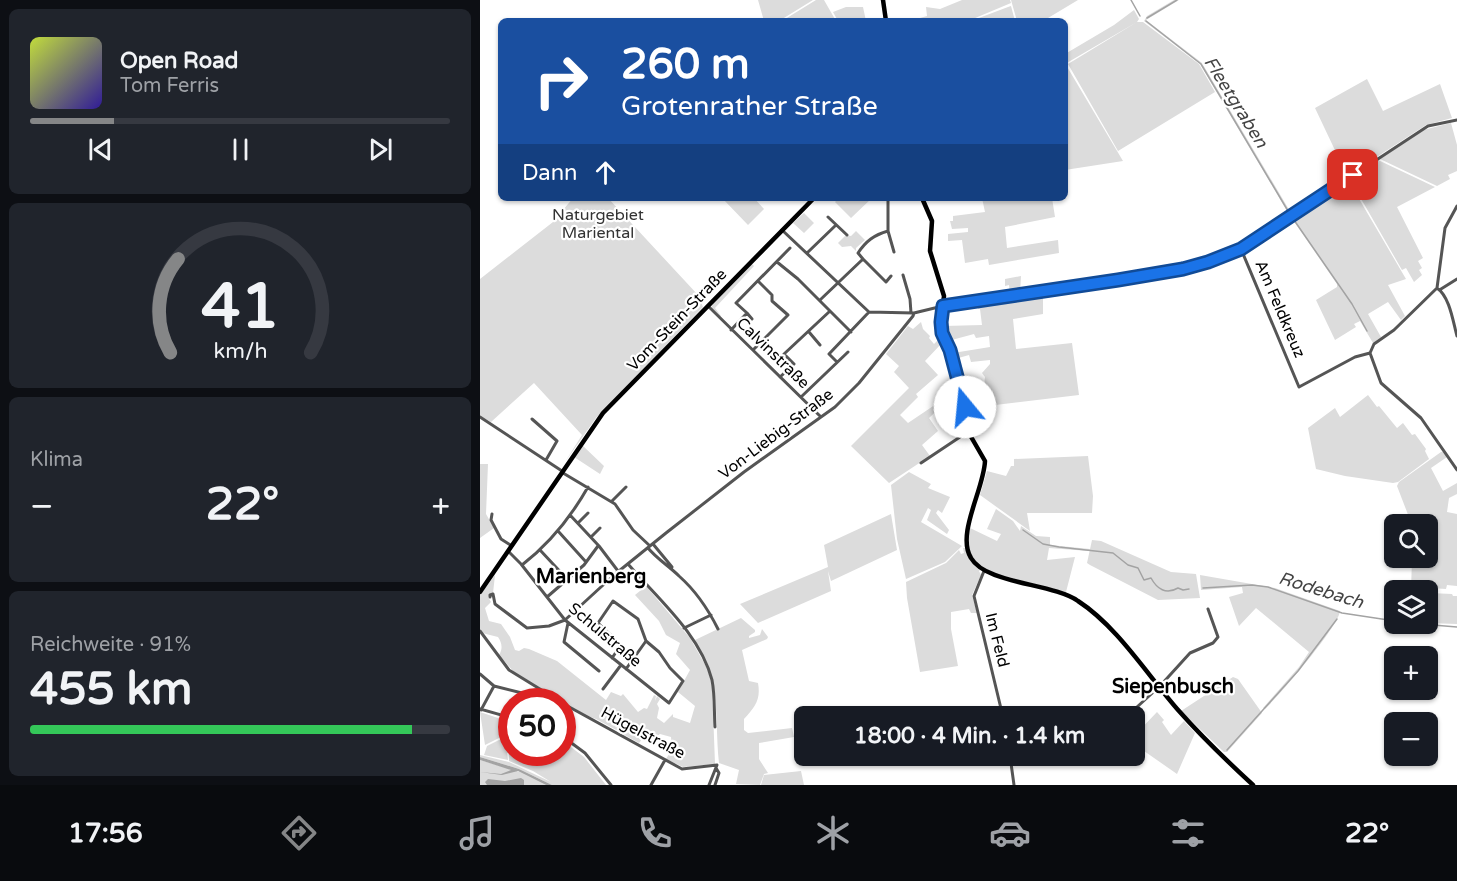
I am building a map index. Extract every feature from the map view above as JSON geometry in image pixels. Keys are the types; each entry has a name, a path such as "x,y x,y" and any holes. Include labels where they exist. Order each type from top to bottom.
{"main road":[{"path":"883,0 886,18"},
{"name":"Vom-Stein-Straße","path":"480,592 603,413 811,201"},
{"path":"923,201 932,221 930,250 944,295 942,333 950,350 964,398 969,431 984,458 985,465 966,544 972,561 984,571 1056,590 1075,598 1099,617 1180,711 1253,785"}],"street":[{"path":"782,230 869,312 912,313 943,306 1065,289 1183,269 1241,249 1428,126 1457,120"},
{"path":"888,201 888,231 894,252"},
{"path":"1457,206 1445,228 1439,289 1449,309 1457,336"},
{"path":"828,217 847,235"},
{"path":"807,253 836,225"},
{"path":"888,231 875,235 858,253 886,282 891,276"},
{"path":"753,319 736,303 790,248"},
{"name":"Am Feldkreuz","path":"1241,249 1299,387 1355,356 1370,353"},
{"path":"820,300 863,259"},
{"path":"777,262 820,300 851,332"},
{"path":"903,275 912,313"},
{"path":"1457,279 1439,289 1394,330 1374,344 1370,353 1381,383 1424,421 1457,470"},
{"path":"753,351 788,315 772,301 772,295 758,281"},
{"name":"Calvinstraße","path":"708,306 821,417"},
{"path":"780,377 794,364 784,354 830,311"},
{"path":"837,362 829,354 869,312"},
{"path":"731,330 747,313"},
{"name":"Von-Liebig-Straße","path":"566,621 618,571 744,472 841,402 913,315 912,313"},
{"path":"809,332 820,345"},
{"path":"801,397 848,352"},
{"name":"Am Feldkreuz","path":"1297,380 1308,382"},
{"path":"480,417 612,501 621,510 633,530 672,567 671,569 702,601 718,629"},
{"path":"532,419 557,441 546,460"},
{"path":"921,463 969,431"},
{"path":"522,565 558,531 588,487"},
{"path":"612,501 626,487"},
{"path":"578,523 588,513"},
{"name":"Schulstraße","path":"492,514 491,520 498,534 566,621 669,703 683,680 646,641"},
{"path":"570,515 599,546 618,571"},
{"path":"591,537 600,528"},
{"path":"558,531 586,562"},
{"path":"547,597 586,562 599,546"},
{"path":"540,550 567,579"},
{"path":"628,564 695,643 710,674 715,727"},
{"name":"Im Feld","path":"984,571 974,596 1000,706"},
{"path":"612,658 621,645 598,623 613,601 638,619 646,641 626,669"},
{"path":"493,602 527,628 549,626 566,621 564,642 599,671"},
{"path":"1138,706 1188,655 1213,643 1218,637 1208,609"},
{"path":"684,628 711,615"},
{"name":"Hügelstraße","path":"480,631 509,670 538,688"},
{"path":"606,688 621,665"},
{"path":"480,674 494,686 502,688"},
{"path":"494,686 481,710 498,714"},
{"name":"Hügelstraße","path":"576,711 682,769 717,767"},
{"path":"576,746 586,754 610,785"},
{"path":"651,785 665,760"},
{"path":"1011,766 1014,785"},
{"path":"709,785 717,767"},
{"path":"715,785 719,772 717,767"}],"green space":[{"path":"758,0 813,0 784,18 763,18"},
{"path":"816,0 824,0 834,18 787,18"},
{"path":"962,0 1010,0 1011,3 975,18 920,18 927,16 926,7 940,9"},
{"path":"1011,0 1078,0 1048,18 1016,18"},
{"path":"1174,0 1179,0 1146,20 1202,63 1291,213 1287,211 1200,64 1144,21 1147,16"},
{"path":"1011,6 1014,18 979,18"},
{"path":"846,7 863,7 865,18 836,18 833,12"},
{"path":"1134,10 1139,19 1068,62 1068,52 1114,25"},
{"path":"1137,22 1143,22 1199,64 1215,92 1118,151 1068,64"},
{"path":"1068,68 1123,161 1068,170"},
{"path":"1367,79 1383,111 1440,84 1452,118 1426,125 1349,175 1315,108"},
{"path":"1451,123 1457,145 1457,171 1448,175 1450,179 1437,186 1380,159 1423,130"},
{"path":"1378,160 1435,187 1397,207 1423,258 1418,261 1422,268 1419,270 1422,275 1414,282 1406,268 1402,270 1360,197 1378,186 1366,167"},
{"path":"1348,180 1406,279 1388,285 1405,316 1401,320 1388,302 1368,314 1381,337 1373,343 1360,321 1354,324 1356,327 1335,340 1316,300 1337,287 1337,284 1293,220 1295,215"},
{"name":"Naturgebiet Mariental","path":"570,201 611,201 698,295 703,307 596,418 565,462 582,435 534,383 491,422 480,416 480,279 553,222"},
{"path":"725,201 757,201 764,209 748,225"},
{"path":"836,201 869,201 851,218"},
{"path":"983,201 1052,201 1055,217 1005,227 1007,248 1058,240 1059,253 989,265 988,259 965,263 962,240 948,241 948,234 968,232 968,228 952,229 950,221 953,221 953,216 985,212"},
{"path":"804,213 814,223 804,233 793,223"},
{"path":"856,231 865,240 856,248 856,251 851,246 842,247 838,243 846,235 851,236"},
{"path":"751,263 754,266 715,308 720,317 711,308 713,304"},
{"path":"1021,276 1020,293 1010,295 1009,285 1005,286 1005,279"},
{"path":"1043,293 1043,314 1013,319 1016,349 1072,343 1079,395 987,406 985,409 978,407 977,390 964,392 961,385 984,386 985,377 982,373 990,364 990,360 971,362 969,355 955,359 953,353 990,347 989,336 976,338 974,334 948,341 944,326 982,325 977,302"},
{"path":"921,322 923,329 934,344 940,338 942,343 925,361 938,375 916,394 918,397 900,415 908,423 957,390 959,394 951,397 929,418 938,431 922,445 930,456 889,483 851,446 909,388 894,372 899,366 886,354 908,326 913,329"},
{"path":"1368,395 1397,428 1403,423 1426,449 1429,459 1398,482 1345,476 1316,469 1308,428 1335,408 1340,417"},
{"path":"582,445 604,466 600,474 574,457"},
{"path":"1441,452 1447,457 1431,468 1443,491 1457,483 1457,494 1449,498 1447,512 1457,514 1457,586 1447,585 1446,589 1438,588 1438,580 1411,580 1412,568 1438,568 1438,514 1408,514 1397,486 1399,482"},
{"path":"1088,456 1093,496 1092,513 1027,513 1030,531 980,495 987,471 1006,476 1011,466 1014,466 1014,459"},
{"path":"480,464 488,464 486,514 494,528 480,538"},
{"path":"909,472 931,484 928,488 950,497 942,513 938,510 936,513 949,530 947,534 927,520 931,510 928,508 921,522 962,546 945,562 906,579 897,539 891,485"},
{"path":"996,509 1013,521 1020,531 1021,526 1036,536 1050,537 1050,545 1090,549 1089,551 1049,548 1047,560 1075,557 1066,592 996,574 978,565 969,551 968,533 970,528 997,541 1001,534 987,529"},
{"path":"891,514 897,550 831,581 828,571 831,591 758,623 740,604 828,567 824,545"},
{"path":"1092,540 1101,541 1171,572 1196,574 1200,598 1158,600 1090,565 1087,563"},
{"path":"963,548 966,548 970,560 981,575 972,595 977,613 971,613 969,609 951,612 951,629 958,666 920,672 906,582 946,563 959,550 961,554 964,553"},
{"path":"495,575 493,593 488,597 491,602 485,608 489,621 501,624 515,650 529,649 557,661 606,700 611,692 621,696 623,694 638,712 644,708 647,709 654,695 656,696 655,701 657,696 660,699 657,704 659,708 657,718 664,723 673,714 673,717 690,723 695,706 678,692 690,670 676,654 680,643 666,635 659,621 635,595 646,586 690,638 707,668 712,684 715,764 683,767 666,759 672,749 671,737 660,734 650,741 643,738 639,743 621,733 620,729 620,732 576,709 576,688 541,688 514,672 499,655 502,646 498,637 482,633 480,629 480,595"},
{"path":"1200,575 1275,588 1340,611 1320,645 1265,709 1263,708 1309,652 1256,608 1239,626 1229,597 1243,593 1242,587 1201,590"},
{"path":"1438,593 1457,596 1457,624 1438,623"},
{"path":"741,618 755,630 749,638 760,635 762,629 768,637 742,650 749,681 758,683 759,689 756,703 744,719 744,730 748,733 792,728 794,737 759,743 759,759 768,773 764,774 760,785 736,784 739,770 719,763 713,683 708,666 695,640"},
{"path":"1233,677 1238,679 1262,713 1227,752 1224,752 1181,711"},
{"path":"480,712 498,718 498,738 485,745"},
{"path":"1157,712 1164,720 1162,722 1171,735 1184,721 1195,733 1177,774 1145,752 1145,725"},
{"path":"498,740 498,758 484,755 487,746"},
{"path":"576,751 584,757 606,785 552,785 509,766 517,766 551,782 521,766 576,766"},
{"path":"480,755 498,759 498,763 480,757"},
{"path":"480,760 520,772 546,785 480,785"},
{"path":"801,771 804,785 761,785 764,775"}],"shaded area":[{"path":"480,757 498,763 498,766 480,760"},
{"path":"499,766 519,769 552,785 546,785 518,771 502,775 480,772 501,774 511,770"},
{"path":"521,778 524,780 524,785 487,785 485,782 488,779 505,781"}],"waterway":[{"name":"Fleetgraben","path":"1131,0 1140,16"},
{"path":"1147,18 1177,0"},
{"name":"Fleetgraben","path":"1146,21 1201,64 1288,211"},
{"name":"Fleetgraben","path":"1294,220 1352,304 1367,331"},
{"name":"Rodebach","path":"1023,530 1043,544 1113,553 1128,565 1138,568 1144,580 1151,578 1162,590 1189,589"},
{"name":"Rodebach","path":"1203,588 1252,585 1268,587 1342,613 1384,619"},
{"path":"1227,750 1298,671 1337,619"},
{"name":"Rodebach","path":"1438,625 1457,627"}],"district":[{"name":"Marienberg","path":"591,577"},
{"name":"Siepenbusch","path":"1173,687"}],"route":[{"path":"965,407 950,350 942,333 943,306 1065,289 1183,269 1208,262 1241,249 1353,175"}]}
